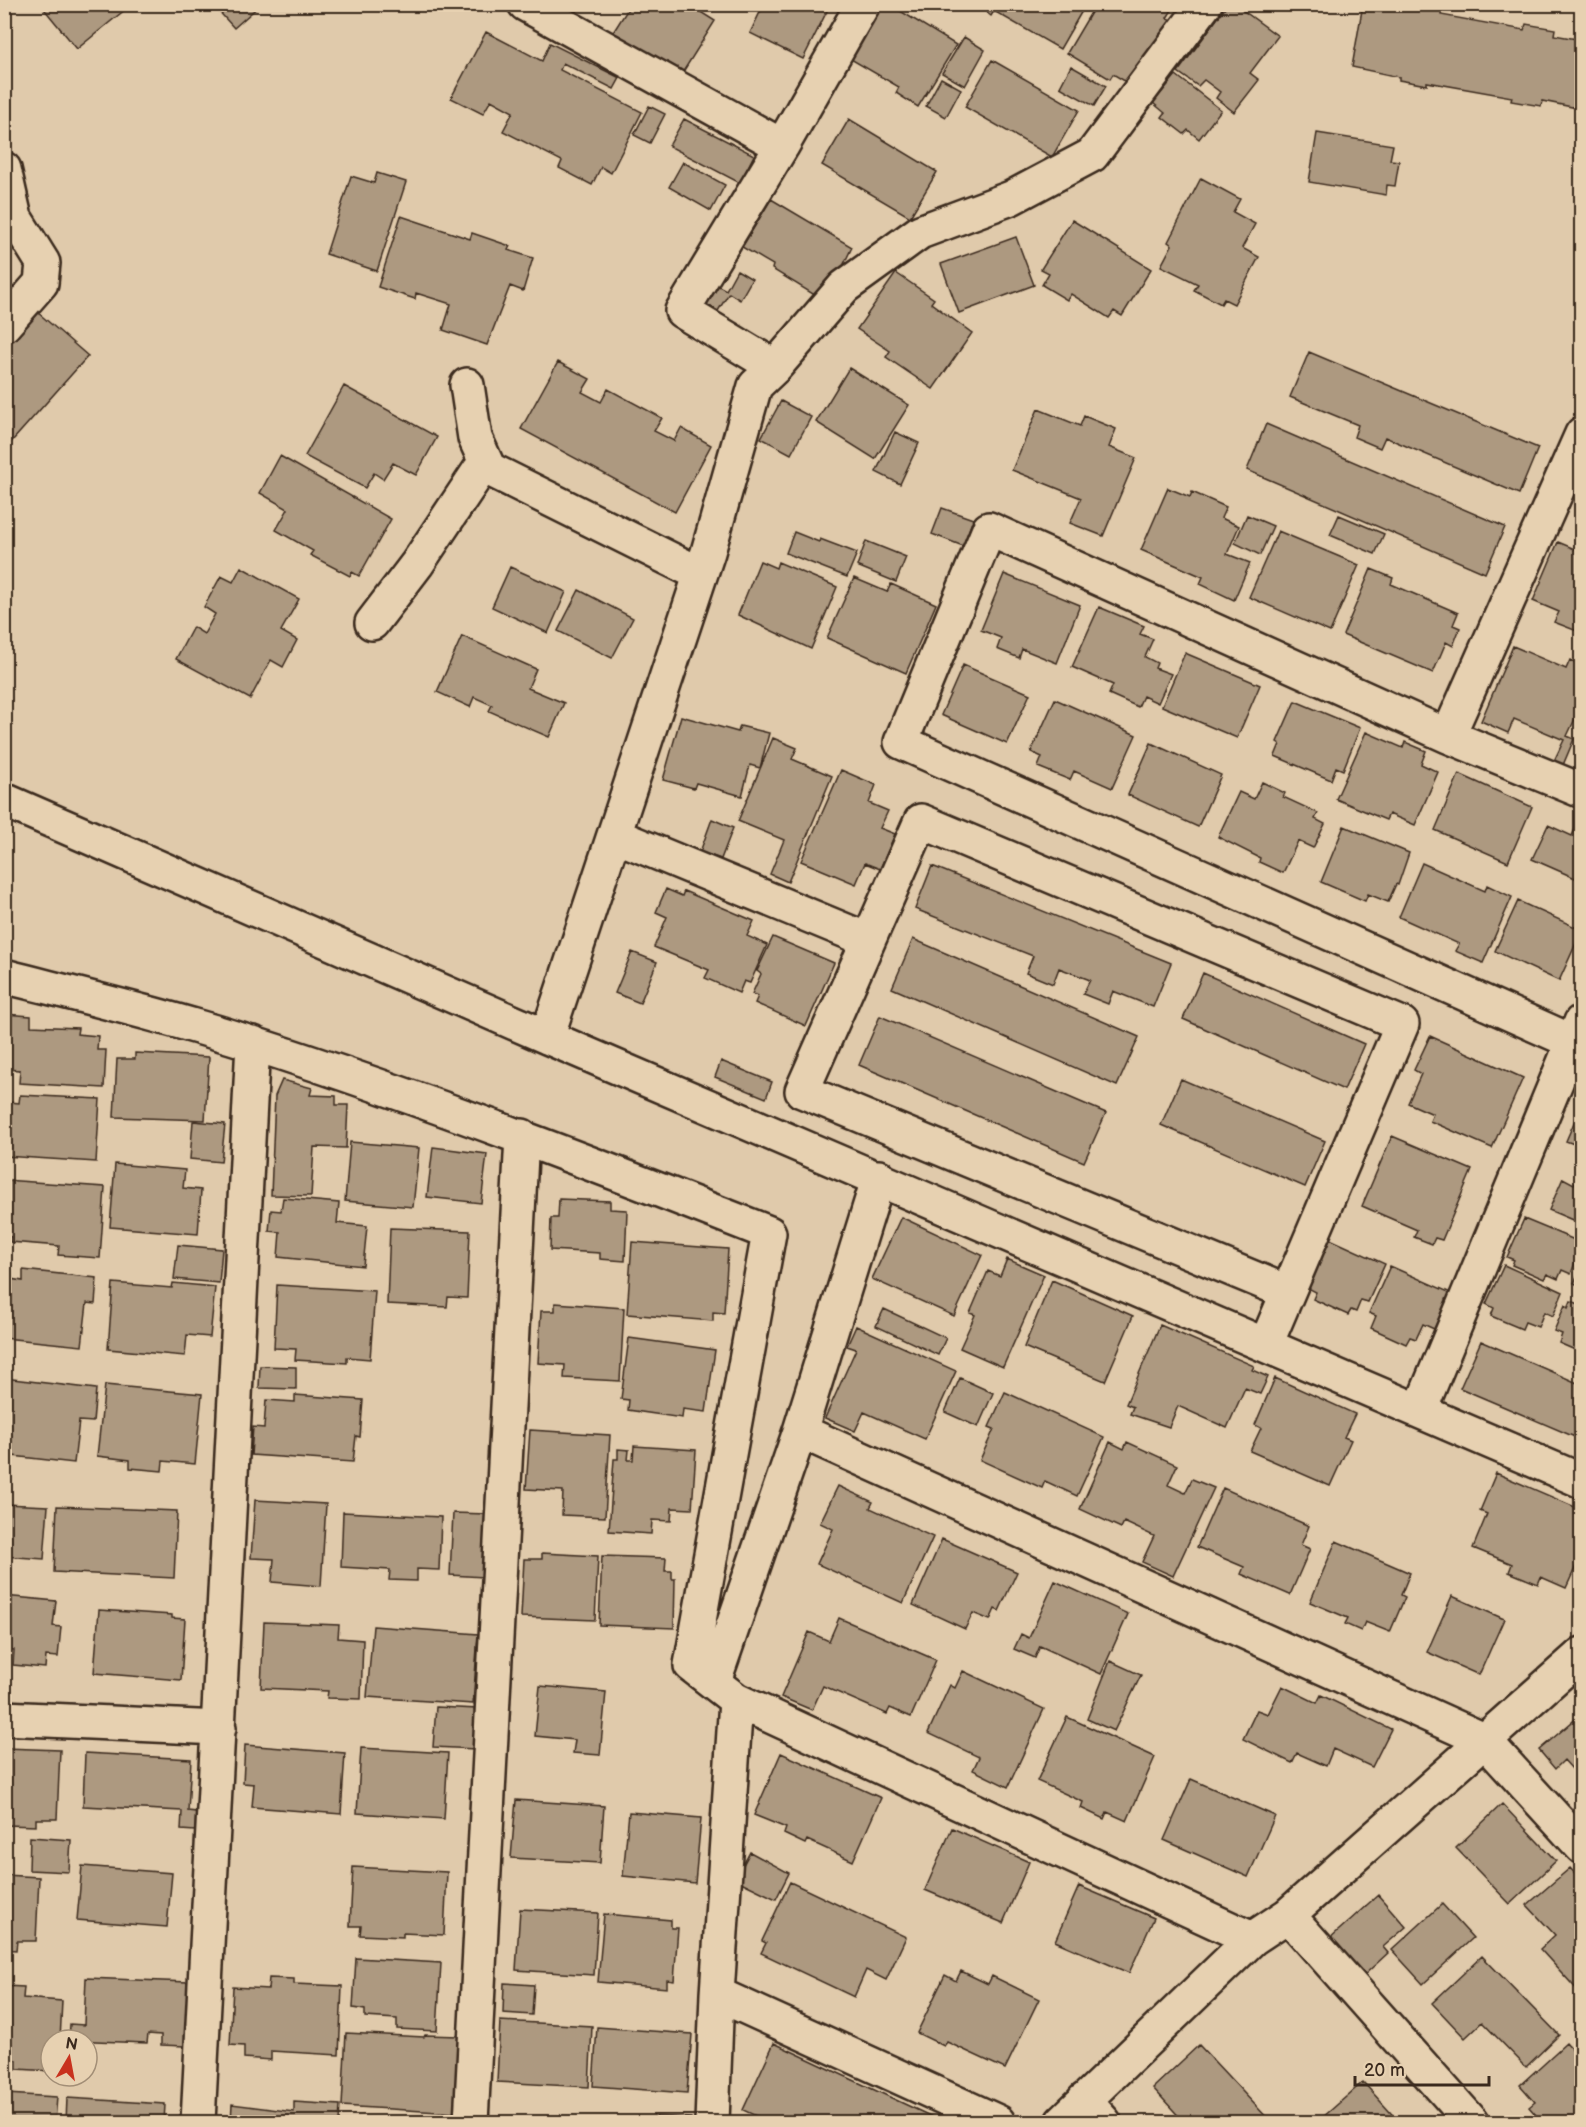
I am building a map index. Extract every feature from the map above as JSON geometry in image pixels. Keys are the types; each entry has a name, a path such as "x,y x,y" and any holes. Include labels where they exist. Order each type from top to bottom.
{"street":[{"path":"525,4 782,146"},
{"path":"775,367 682,311 782,146 862,4"},
{"path":"547,1037 700,574 755,386 775,367 844,287 920,232 1011,198 1092,154 1205,4"},
{"path":"4,169 15,218 43,263 41,283 4,325"},
{"path":"467,385 475,438 489,469"},
{"path":"1448,736 1581,434"},
{"path":"372,623 417,564 479,471 489,469 700,574"},
{"path":"1420,1410 1576,1031 902,742 989,529 1448,736 1581,791"},
{"path":"4,800 547,1037 862,1173 879,1177 1581,1481"},
{"path":"1266,1344 1402,1024 921,821 802,1091 1287,1292"},
{"path":"614,835 868,940"},
{"path":"4,979 8,977 124,1006 253,1043 522,1136 769,1233 691,1665 725,1690 1252,1939"},
{"path":"198,2122 253,1043"},
{"path":"471,2122 522,1136"},
{"path":"712,2122 725,1690 800,1431 879,1177"},
{"path":"800,1431 1484,1740 1581,1847"},
{"path":"1083,2115 1252,1939 1288,1915 1581,1654"},
{"path":"4,1718 219,1728"},
{"path":"1288,1915 1472,2122"},
{"path":"717,1994 998,2122"}],"building":[{"path":"40,4 132,4 77,49"},
{"path":"218,4 261,4 234,28 215,7"},
{"path":"631,4 688,4 715,21 681,75 612,34"},
{"path":"764,4 819,4 828,9 803,59 750,33"},
{"path":"881,4 889,4 956,45 918,107 896,93 899,87 849,58"},
{"path":"976,4 1086,4 1060,49 994,11 991,16"},
{"path":"1096,4 1175,5 1167,18 1174,21 1128,83 1113,74 1110,79 1067,53"},
{"path":"1228,4 1234,4 1278,36 1250,73 1259,80 1234,112 1216,98 1220,92 1204,80 1198,86 1178,72"},
{"path":"1363,4 1383,4 1415,10 1416,4 1420,4 1442,9 1441,15 1524,30 1526,24 1555,29 1554,35 1582,40 1582,109 1542,101 1541,106 1511,101 1512,97 1427,82 1427,85 1399,80 1399,77 1352,67"},
{"path":"486,32 542,61 550,43 620,78 614,89 563,63 560,70 642,112 611,173 601,167 592,185 559,168 562,161 503,131 513,112 491,100 483,114 451,98"},
{"path":"964,37 985,50 965,86 942,73"},
{"path":"992,60 1079,110 1052,157 965,107"},
{"path":"1071,66 1106,86 1094,106 1060,87"},
{"path":"1176,75 1221,110 1199,139 1188,130 1184,134 1162,117 1165,113 1153,103"},
{"path":"941,78 961,89 946,117 926,106"},
{"path":"649,106 665,114 650,143 634,135"},
{"path":"684,119 754,155 740,183 669,146"},
{"path":"849,119 937,172 910,217 822,165"},
{"path":"1317,133 1393,145 1390,160 1399,161 1395,186 1387,185 1386,195 1309,182"},
{"path":"683,162 725,185 711,211 669,187"},
{"path":"377,173 406,182 377,271 326,254 351,176 374,183"},
{"path":"1201,178 1240,199 1233,212 1255,224 1242,248 1259,257 1234,304 1224,299 1221,304 1194,290 1198,284 1161,266 1172,245 1168,242"},
{"path":"771,199 852,247 826,302 772,269 773,265 742,247"},
{"path":"401,216 470,239 472,233 510,246 508,250 533,258 523,291 510,286 487,345 443,330 451,304 416,293 415,299 378,287"},
{"path":"1072,220 1151,269 1122,316 1114,311 1109,318 1071,294 1067,300 1042,285 1049,273 1041,269"},
{"path":"1016,237 1034,285 959,313 941,264"},
{"path":"737,270 752,279 740,300 729,293 718,311 704,303 715,284 726,290"},
{"path":"896,273 934,299 931,303 972,333 933,389 886,357 890,351 857,329"},
{"path":"36,311 88,356 4,450 4,347"},
{"path":"1309,352 1538,448 1519,494 1385,437 1380,448 1354,437 1358,425 1290,397"},
{"path":"558,362 590,379 582,392 601,402 608,389 662,418 654,431 674,441 681,428 711,445 675,512 521,429"},
{"path":"849,368 909,405 875,459 816,422"},
{"path":"344,386 437,437 416,475 393,463 383,479 374,473 365,488 305,456"},
{"path":"781,401 811,417 791,454 761,438"},
{"path":"1038,409 1080,426 1084,416 1116,429 1109,447 1136,458 1103,536 1070,523 1081,498 1012,470"},
{"path":"1266,424 1505,527 1485,573 1247,470"},
{"path":"895,432 919,443 900,484 876,472"},
{"path":"280,456 391,519 359,576 352,572 350,576 310,555 313,551 276,530 288,509 260,493"},
{"path":"1168,488 1190,497 1192,492 1226,507 1221,518 1239,526 1227,554 1250,563 1234,600 1200,584 1203,577 1141,550"},
{"path":"942,508 973,519 963,546 932,534"},
{"path":"1247,515 1273,526 1260,555 1235,543"},
{"path":"1339,515 1384,534 1375,554 1330,535"},
{"path":"1278,531 1359,565 1330,632 1249,597"},
{"path":"794,532 857,553 847,577 786,553"},
{"path":"866,541 906,557 896,582 857,566"},
{"path":"1558,542 1582,552 1582,633 1554,622 1559,612 1533,601"},
{"path":"760,561 776,568 778,562 837,587 811,649 738,615"},
{"path":"241,567 299,599 281,631 297,640 283,667 271,660 250,699 176,659 193,627 204,634 215,614 204,607 221,576 233,582"},
{"path":"510,567 566,592 548,633 492,607"},
{"path":"1371,569 1393,578 1391,584 1458,613 1453,625 1460,628 1453,646 1446,642 1433,673 1343,635"},
{"path":"1004,574 1080,605 1057,663 1022,649 1019,658 997,649 1001,638 981,630"},
{"path":"854,578 887,592 891,584 936,604 906,673 827,638"},
{"path":"579,590 633,618 612,658 558,631"},
{"path":"1099,607 1144,626 1140,634 1153,639 1145,657 1157,663 1155,668 1171,674 1158,703 1143,696 1138,707 1109,694 1113,685 1072,667"},
{"path":"462,636 536,669 528,688 564,703 549,737 489,711 492,705 474,697 470,707 437,692"},
{"path":"1513,646 1566,669 1570,660 1582,665 1582,704 1567,736 1574,739 1563,765 1554,761 1564,740 1514,719 1508,733 1481,721"},
{"path":"1185,653 1260,685 1237,738 1162,706"},
{"path":"963,665 1030,694 1007,744 941,715"},
{"path":"1055,699 1136,735 1112,788 1074,771 1070,780 1038,767 1042,757 1031,752"},
{"path":"1295,701 1360,728 1343,770 1336,767 1331,780 1275,756 1280,744 1277,742"},
{"path":"681,716 738,732 740,726 769,733 760,768 750,765 742,796 696,783 694,788 663,780"},
{"path":"1366,732 1403,748 1405,742 1426,751 1421,764 1438,772 1415,825 1389,814 1386,820 1336,799"},
{"path":"773,738 797,748 792,759 832,776 788,882 770,874 784,840 738,821"},
{"path":"1151,743 1221,775 1198,827 1128,795"},
{"path":"841,770 876,785 869,803 888,811 880,828 895,834 880,869 865,863 856,884 801,861"},
{"path":"1459,774 1532,807 1508,862 1435,830"},
{"path":"1262,782 1285,793 1283,797 1318,813 1315,819 1325,824 1313,848 1298,841 1283,873 1259,862 1260,858 1218,837 1239,792 1254,799"},
{"path":"712,819 733,828 721,859 700,852"},
{"path":"1579,820 1582,821 1582,881 1532,859 1548,825 1572,836"},
{"path":"1344,826 1409,853 1398,885 1396,884 1388,902 1368,894 1365,901 1321,882"},
{"path":"1422,863 1485,891 1487,885 1512,897 1483,963 1455,951 1459,944 1399,917"},
{"path":"932,866 1171,963 1153,1007 1113,991 1108,1004 1083,994 1090,980 1059,968 1053,984 1026,973 1033,956 915,909"},
{"path":"666,889 682,896 684,891 754,921 747,936 767,945 750,983 744,981 739,993 705,978 709,970 654,947 667,917 656,912"},
{"path":"1518,901 1582,930 1559,981 1495,951"},
{"path":"773,937 834,963 806,1026 755,1003 758,996 752,994 761,974 757,971"},
{"path":"913,939 1139,1037 1117,1086 892,988"},
{"path":"632,952 657,962 640,1003 615,993"},
{"path":"1203,973 1364,1044 1344,1090 1183,1019"},
{"path":"4,1014 31,1016 31,1026 78,1028 77,1034 98,1036 97,1050 106,1050 104,1088 19,1083 20,1070 4,1069"},
{"path":"880,1016 1106,1113 1084,1162 859,1065"},
{"path":"1430,1036 1523,1078 1492,1148 1430,1121 1433,1114 1408,1103 1421,1074 1414,1070"},
{"path":"135,1053 209,1057 205,1120 114,1117 117,1059 135,1059"},
{"path":"721,1061 772,1082 766,1098 715,1077"},
{"path":"1181,1079 1325,1141 1305,1187 1161,1125"},
{"path":"282,1080 312,1088 310,1095 336,1096 336,1105 348,1105 346,1148 314,1147 311,1196 271,1195 275,1096"},
{"path":"20,1095 100,1099 96,1162 4,1156 4,1126 7,1126 9,1102 19,1103"},
{"path":"1582,1104 1582,1147 1566,1141"},
{"path":"193,1121 225,1124 221,1162 190,1159"},
{"path":"1392,1136 1472,1170 1442,1240 1435,1238 1432,1244 1414,1237 1417,1230 1362,1206"},
{"path":"350,1142 419,1148 413,1207 345,1201"},
{"path":"433,1147 487,1154 481,1203 427,1197"},
{"path":"115,1164 185,1170 183,1188 201,1190 198,1234 110,1227"},
{"path":"1582,1168 1582,1224 1549,1210 1563,1178 1574,1184"},
{"path":"4,1180 105,1187 100,1258 58,1255 59,1246 10,1242 11,1237 4,1236"},
{"path":"283,1198 339,1203 337,1223 367,1226 363,1266 278,1257 280,1232 269,1231 271,1210 281,1211"},
{"path":"559,1199 610,1201 610,1209 627,1210 625,1261 600,1259 600,1253 550,1250 551,1218 558,1218"},
{"path":"901,1217 982,1255 954,1316 872,1279"},
{"path":"1524,1219 1582,1243 1571,1274 1562,1270 1558,1279 1547,1274 1544,1279 1512,1265 1514,1260 1507,1257"},
{"path":"390,1228 470,1231 467,1298 448,1297 447,1307 387,1304"},
{"path":"1330,1239 1385,1264 1368,1302 1361,1300 1356,1312 1351,1310 1348,1315 1313,1299 1316,1292 1308,1288"},
{"path":"632,1242 728,1249 724,1313 713,1312 713,1321 627,1314"},
{"path":"178,1245 222,1249 219,1283 174,1279"},
{"path":"1007,1259 1044,1275 1003,1367 960,1348 975,1315 970,1313 988,1271 1000,1276"},
{"path":"1504,1265 1563,1292 1553,1316 1544,1312 1538,1327 1525,1322 1522,1329 1491,1316 1494,1308 1486,1304"},
{"path":"1582,1265 1582,1287 1574,1283"},
{"path":"1390,1266 1451,1293 1434,1329 1423,1324 1416,1339 1410,1337 1406,1344 1371,1328 1376,1316 1369,1313"},
{"path":"23,1270 97,1278 95,1304 87,1303 82,1346 4,1338 4,1278 23,1281"},
{"path":"1052,1280 1133,1316 1105,1381 1024,1347"},
{"path":"113,1283 172,1288 173,1283 215,1287 210,1337 187,1335 185,1356 108,1349"},
{"path":"277,1285 375,1291 370,1359 347,1357 347,1363 295,1360 296,1349 274,1348"},
{"path":"1571,1301 1582,1305 1582,1353 1559,1343 1562,1334 1554,1331 1565,1305 1568,1308"},
{"path":"555,1303 624,1308 620,1381 564,1378 565,1365 538,1363 541,1311 555,1311"},
{"path":"884,1309 946,1338 938,1355 876,1326"},
{"path":"1160,1325 1254,1366 1252,1370 1268,1377 1260,1394 1245,1388 1227,1428 1178,1406 1169,1427 1130,1414 1133,1407 1126,1404"},
{"path":"856,1326 956,1371 925,1439 864,1412 855,1431 825,1418 856,1349 847,1346"},
{"path":"629,1338 715,1350 706,1412 683,1409 682,1418 628,1410 629,1400 621,1399"},
{"path":"1481,1341 1582,1385 1582,1440 1460,1388"},
{"path":"260,1366 296,1367 296,1389 259,1388"},
{"path":"4,1378 96,1389 93,1422 79,1421 74,1463 4,1455"},
{"path":"960,1378 993,1393 978,1427 945,1412"},
{"path":"1275,1378 1355,1414 1344,1437 1351,1440 1330,1486 1250,1451 1261,1428 1255,1425"},
{"path":"105,1385 202,1394 195,1464 163,1461 162,1471 130,1468 130,1460 97,1456"},
{"path":"1005,1392 1104,1437 1077,1496 1045,1481 1042,1488 980,1460 994,1429 989,1427"},
{"path":"295,1395 363,1400 360,1437 356,1436 353,1462 251,1455 253,1427 264,1428 266,1400 295,1402"},
{"path":"530,1430 610,1435 605,1517 562,1515 563,1491 526,1489"},
{"path":"1110,1442 1124,1449 1127,1442 1177,1465 1168,1485 1185,1493 1192,1479 1214,1488 1173,1576 1142,1562 1154,1536 1124,1522 1121,1528 1080,1509"},
{"path":"634,1446 696,1450 692,1509 672,1508 671,1521 652,1520 651,1534 609,1531 614,1459 618,1459 618,1449 629,1450 628,1460 633,1460"},
{"path":"1496,1473 1582,1510 1582,1553 1566,1588 1541,1577 1538,1584 1509,1572 1512,1564 1473,1548 1487,1514 1480,1511"},
{"path":"838,1486 873,1502 870,1508 933,1537 903,1603 817,1564 833,1529 820,1523"},
{"path":"1223,1488 1309,1526 1301,1545 1310,1549 1290,1595 1241,1574 1244,1567 1197,1547"},
{"path":"255,1500 326,1504 321,1586 272,1582 274,1559 251,1558"},
{"path":"4,1504 48,1506 44,1559 4,1556"},
{"path":"57,1506 177,1511 174,1578 54,1572"},
{"path":"343,1512 441,1517 439,1570 417,1569 417,1581 389,1580 390,1570 341,1567"},
{"path":"453,1513 487,1514 484,1577 450,1575"},
{"path":"942,1539 1017,1572 999,1611 995,1609 990,1620 973,1613 965,1629 913,1605"},
{"path":"1336,1541 1410,1573 1401,1595 1405,1597 1390,1632 1365,1622 1361,1631 1345,1624 1348,1618 1310,1602"},
{"path":"542,1553 598,1556 595,1620 521,1617 524,1559 542,1559"},
{"path":"602,1556 666,1558 665,1571 672,1571 672,1579 675,1579 674,1628 599,1625"},
{"path":"1055,1581 1128,1614 1101,1674 1040,1646 1035,1658 1014,1649 1021,1634 1029,1638"},
{"path":"4,1596 56,1601 53,1626 61,1627 58,1657 46,1656 45,1668 13,1665 14,1650 4,1649"},
{"path":"1452,1596 1504,1619 1479,1675 1427,1652"},
{"path":"99,1610 172,1615 172,1618 185,1619 181,1680 94,1673"},
{"path":"839,1618 936,1660 911,1717 890,1708 887,1714 823,1686 812,1710 781,1697 809,1632 829,1641"},
{"path":"264,1622 339,1625 338,1638 363,1640 361,1699 327,1698 328,1691 261,1688"},
{"path":"373,1626 478,1634 473,1704 367,1697"},
{"path":"1110,1661 1141,1675 1114,1731 1087,1719"},
{"path":"963,1671 1044,1709 1008,1787 973,1770 979,1757 928,1733 950,1685 955,1688"},
{"path":"540,1686 606,1692 600,1755 573,1753 575,1740 535,1736"},
{"path":"1282,1686 1317,1703 1321,1695 1391,1729 1372,1767 1333,1749 1326,1766 1297,1753 1292,1763 1243,1739 1257,1710 1268,1714"},
{"path":"436,1707 478,1709 476,1749 433,1747"},
{"path":"1067,1717 1155,1757 1127,1821 1107,1812 1104,1819 1081,1808 1083,1802 1037,1781"},
{"path":"1578,1717 1582,1720 1582,1780 1564,1760 1555,1769 1539,1750"},
{"path":"245,1745 345,1753 341,1814 252,1807 254,1784 243,1783"},
{"path":"4,1748 60,1750 57,1819 36,1819 36,1826 6,1825"},
{"path":"361,1748 448,1753 444,1819 357,1813"},
{"path":"85,1753 191,1759 188,1811 196,1812 195,1831 181,1830 182,1811 83,1806"},
{"path":"781,1753 881,1798 853,1861 807,1840 805,1844 784,1834 786,1828 754,1815"},
{"path":"1191,1779 1275,1816 1248,1877 1164,1840"},
{"path":"516,1800 604,1806 600,1863 511,1858"},
{"path":"1502,1804 1556,1861 1510,1904 1456,1848"},
{"path":"629,1812 701,1818 695,1883 623,1876"},
{"path":"952,1828 1029,1862 1003,1923 925,1890"},
{"path":"30,1837 71,1840 69,1872 29,1870"},
{"path":"750,1852 789,1873 776,1899 741,1882 742,1867"},
{"path":"82,1866 172,1873 167,1927 77,1920"},
{"path":"353,1867 447,1872 444,1935 403,1933 403,1937 360,1935 361,1926 350,1926"},
{"path":"1570,1868 1582,1881 1582,1995 1540,1949 1555,1935 1527,1905"},
{"path":"4,1875 39,1877 36,1941 17,1941 16,1950 4,1949"},
{"path":"790,1882 906,1937 886,1980 866,1970 854,1997 761,1953 766,1943 762,1941"},
{"path":"1079,1886 1154,1918 1129,1973 1055,1941"},
{"path":"1378,1895 1406,1927 1383,1947 1388,1953 1362,1977 1329,1939"},
{"path":"1442,1904 1473,1938 1423,1984 1392,1950"},
{"path":"520,1909 598,1913 594,1975 516,1970"},
{"path":"604,1914 671,1920 671,1928 678,1928 674,1981 667,1980 667,1988 598,1982"},
{"path":"1482,1956 1559,2035 1526,2067 1482,2022 1465,2038 1432,2003"},
{"path":"356,1958 441,1963 437,2031 397,2029 397,2019 365,2017 365,2010 353,2008"},
{"path":"961,1971 988,1984 992,1976 1039,1999 1005,2069 947,2042 944,2046 917,2033 945,1975 956,1981"},
{"path":"86,1978 188,1982 185,2046 161,2045 161,2035 148,2034 147,2043 99,2041 99,2028 70,2028 70,2024 84,2025"},
{"path":"269,1978 294,1979 294,1984 342,1986 339,2055 271,2051 271,2060 244,2058 244,2046 230,2045 233,1987 268,1989"},
{"path":"504,1983 534,1985 532,2015 503,2013"},
{"path":"4,1986 24,1987 23,1998 62,2001 61,2028 39,2028 39,2070 17,2069 17,2060 4,2060"},
{"path":"500,2021 592,2026 589,2087 497,2082"},
{"path":"597,2027 692,2034 687,2093 593,2086"},
{"path":"346,2033 424,2037 425,2035 459,2036 455,2113 342,2106"},
{"path":"774,2043 943,2122 769,2122 743,2110"},
{"path":"1566,2043 1582,2061 1582,2122 1542,2122 1529,2107 1535,2102 1520,2085"},
{"path":"1199,2045 1271,2122 1184,2122 1153,2088"},
{"path":"1363,2082 1399,2122 1326,2122 1322,2118"},
{"path":"6,2094 57,2097 55,2122 4,2122"},
{"path":"67,2098 165,2104 164,2122 66,2122"},
{"path":"294,2102 340,2105 339,2122 231,2122 232,2104 294,2112"},
{"path":"656,2116 691,2118 691,2122 656,2122"}]}
